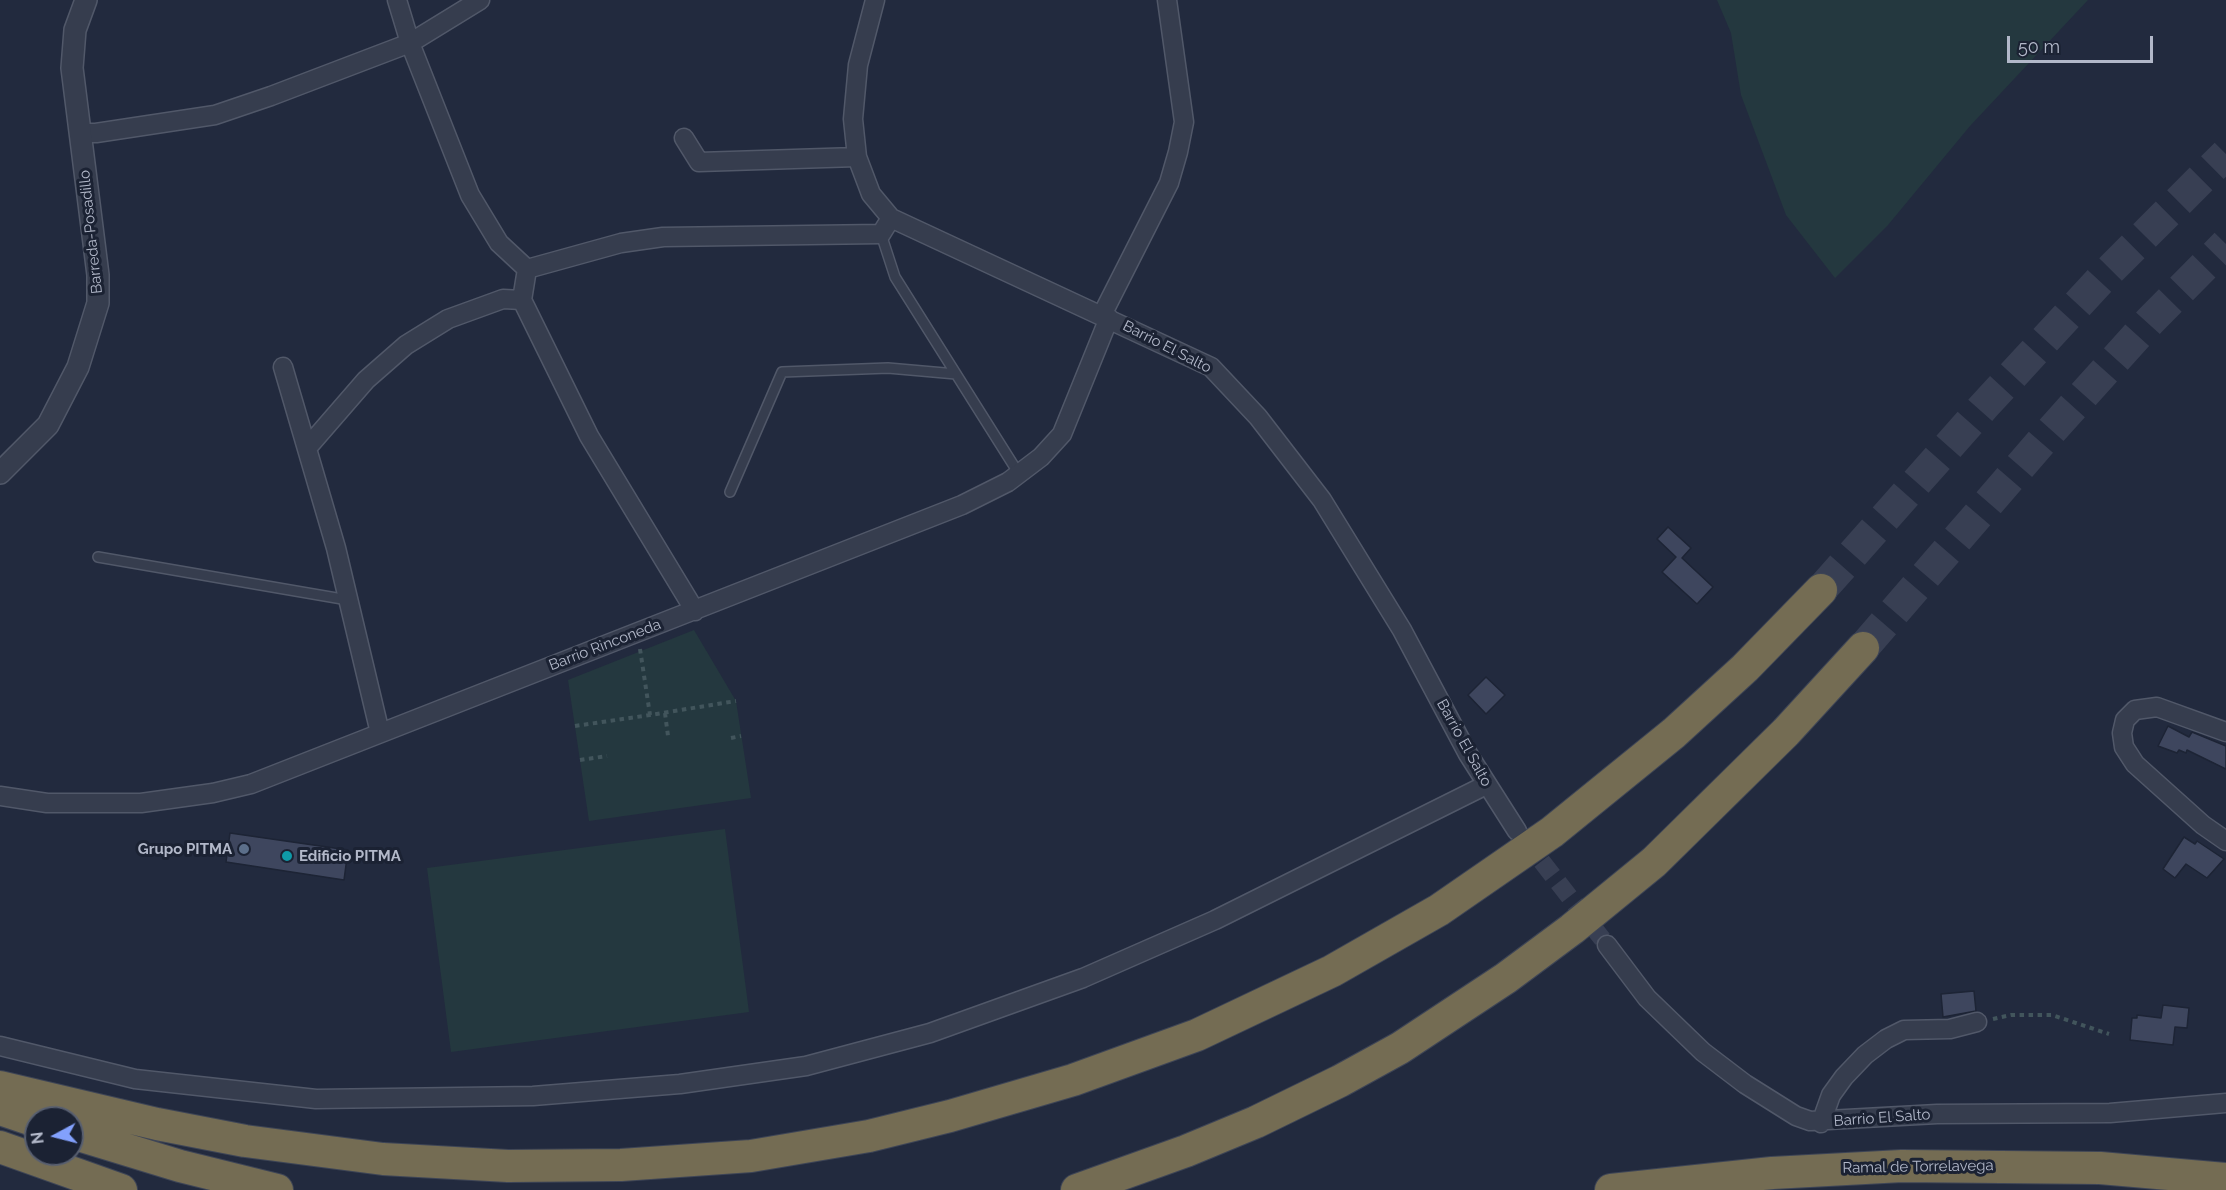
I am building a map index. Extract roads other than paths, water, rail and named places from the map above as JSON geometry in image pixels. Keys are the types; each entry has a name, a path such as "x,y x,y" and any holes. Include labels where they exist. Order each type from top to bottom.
{"highway":[{"path":"0,1087 245,1141 383,1159 508,1166 621,1165 751,1156 869,1136 950,1116 1072,1080 1197,1035 1332,971 1439,910 1552,832 1658,747 1745,668 1821,590"},
{"path":"1077,1190 1186,1151 1256,1122 1340,1081 1400,1048 1506,978 1572,929 1662,855 1779,740 1863,648"},
{"path":"0,1109 24,1117"},
{"path":"84,1137 180,1166 277,1190"},
{"path":"0,1147 121,1190"},
{"path":"0,1164 66,1190"},
{"name":"Ramal de Torrelavega","path":"1611,1190 1752,1174 1902,1166 2100,1168 2226,1179"}],"street":[{"name":"Barreda-Posadillo","path":"0,473 48,425 78,367 98,303 98,276 72,53 75,30 86,0"},
{"path":"397,0 410,43 470,195 499,243 527,269"},
{"path":"80,133 96,133 215,115 282,93 410,43 480,0"},
{"name":"Barrio El Salto","path":"875,0 858,65 853,118 857,157 871,194 891,218 1106,316 1211,367 1258,417 1322,500 1402,630 1486,785 1517,831"},
{"name":"Barrio Rinconeda","path":"0,796 47,803 141,803 213,793 251,784 962,505 1019,474 1041,457 1062,434 1106,316 1168,183 1178,152 1184,122 1167,0"},
{"path":"684,138 699,162 857,157"},
{"path":"527,269 621,243 663,237 881,234 891,218"},
{"path":"527,269 522,300 589,436 695,611"},
{"path":"307,448 366,380 406,345 448,319 503,299 522,300"},
{"path":"283,367 348,600 380,733"},
{"path":"2226,732 2157,707 2135,710 2125,720 2122,733 2124,747 2135,764 2203,825 2226,841"},
{"path":"0,1046 135,1079 188,1087 316,1099 533,1096 680,1084 806,1066 930,1033 1083,978 1215,920 1486,785"},
{"name":"Barrio El Salto","path":"1607,945 1663,1015 1703,1053 1788,1112 1810,1121 1821,1123 1937,1114 2110,1113 2226,1102"},
{"path":"1821,1123 1831,1095 1844,1077 1864,1055 1886,1040 1904,1030 1950,1029 1977,1022"}],"lane":[{"path":"881,234 896,278 1019,474"},
{"path":"730,492 782,372 888,368 956,374"},
{"path":"98,557 348,600"}],"tunnel":[{"path":"1821,590 1985,405 2104,276 2226,154"},
{"path":"1863,648 2042,441 2150,321 2226,244"},
{"path":"1525,840 1607,945"}],"place":[{"name":"Grupo PITMA","path":"244,849"},
{"name":"Edificio PITMA","path":"287,856"}]}
